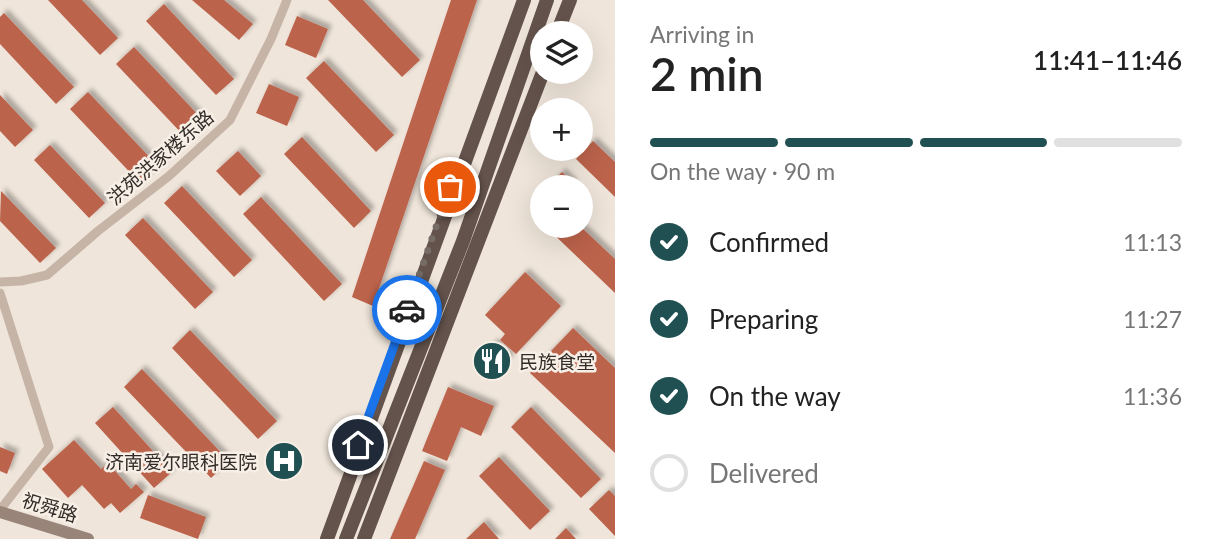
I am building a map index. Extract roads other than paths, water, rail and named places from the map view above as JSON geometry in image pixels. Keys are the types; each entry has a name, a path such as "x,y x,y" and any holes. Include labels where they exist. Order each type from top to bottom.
{"highway":[{"path":"321,539 426,257 515,0"},
{"path":"327,539 524,0"},
{"path":"346,539 463,241 547,0"},
{"path":"562,21 570,0"},
{"path":"363,539 538,84"}],"main road":[{"name":"祝舜路","path":"0,511 88,539"}],"street":[{"name":"洪苑洪家楼东路","path":"0,282 21,281 47,275 169,176 230,120 271,39 287,0"},
{"path":"0,293 49,447 0,511"}],"place":[{"name":"民族食堂","path":"492,361"},
{"name":"济南爱尔眼科医院","path":"284,461"}]}
